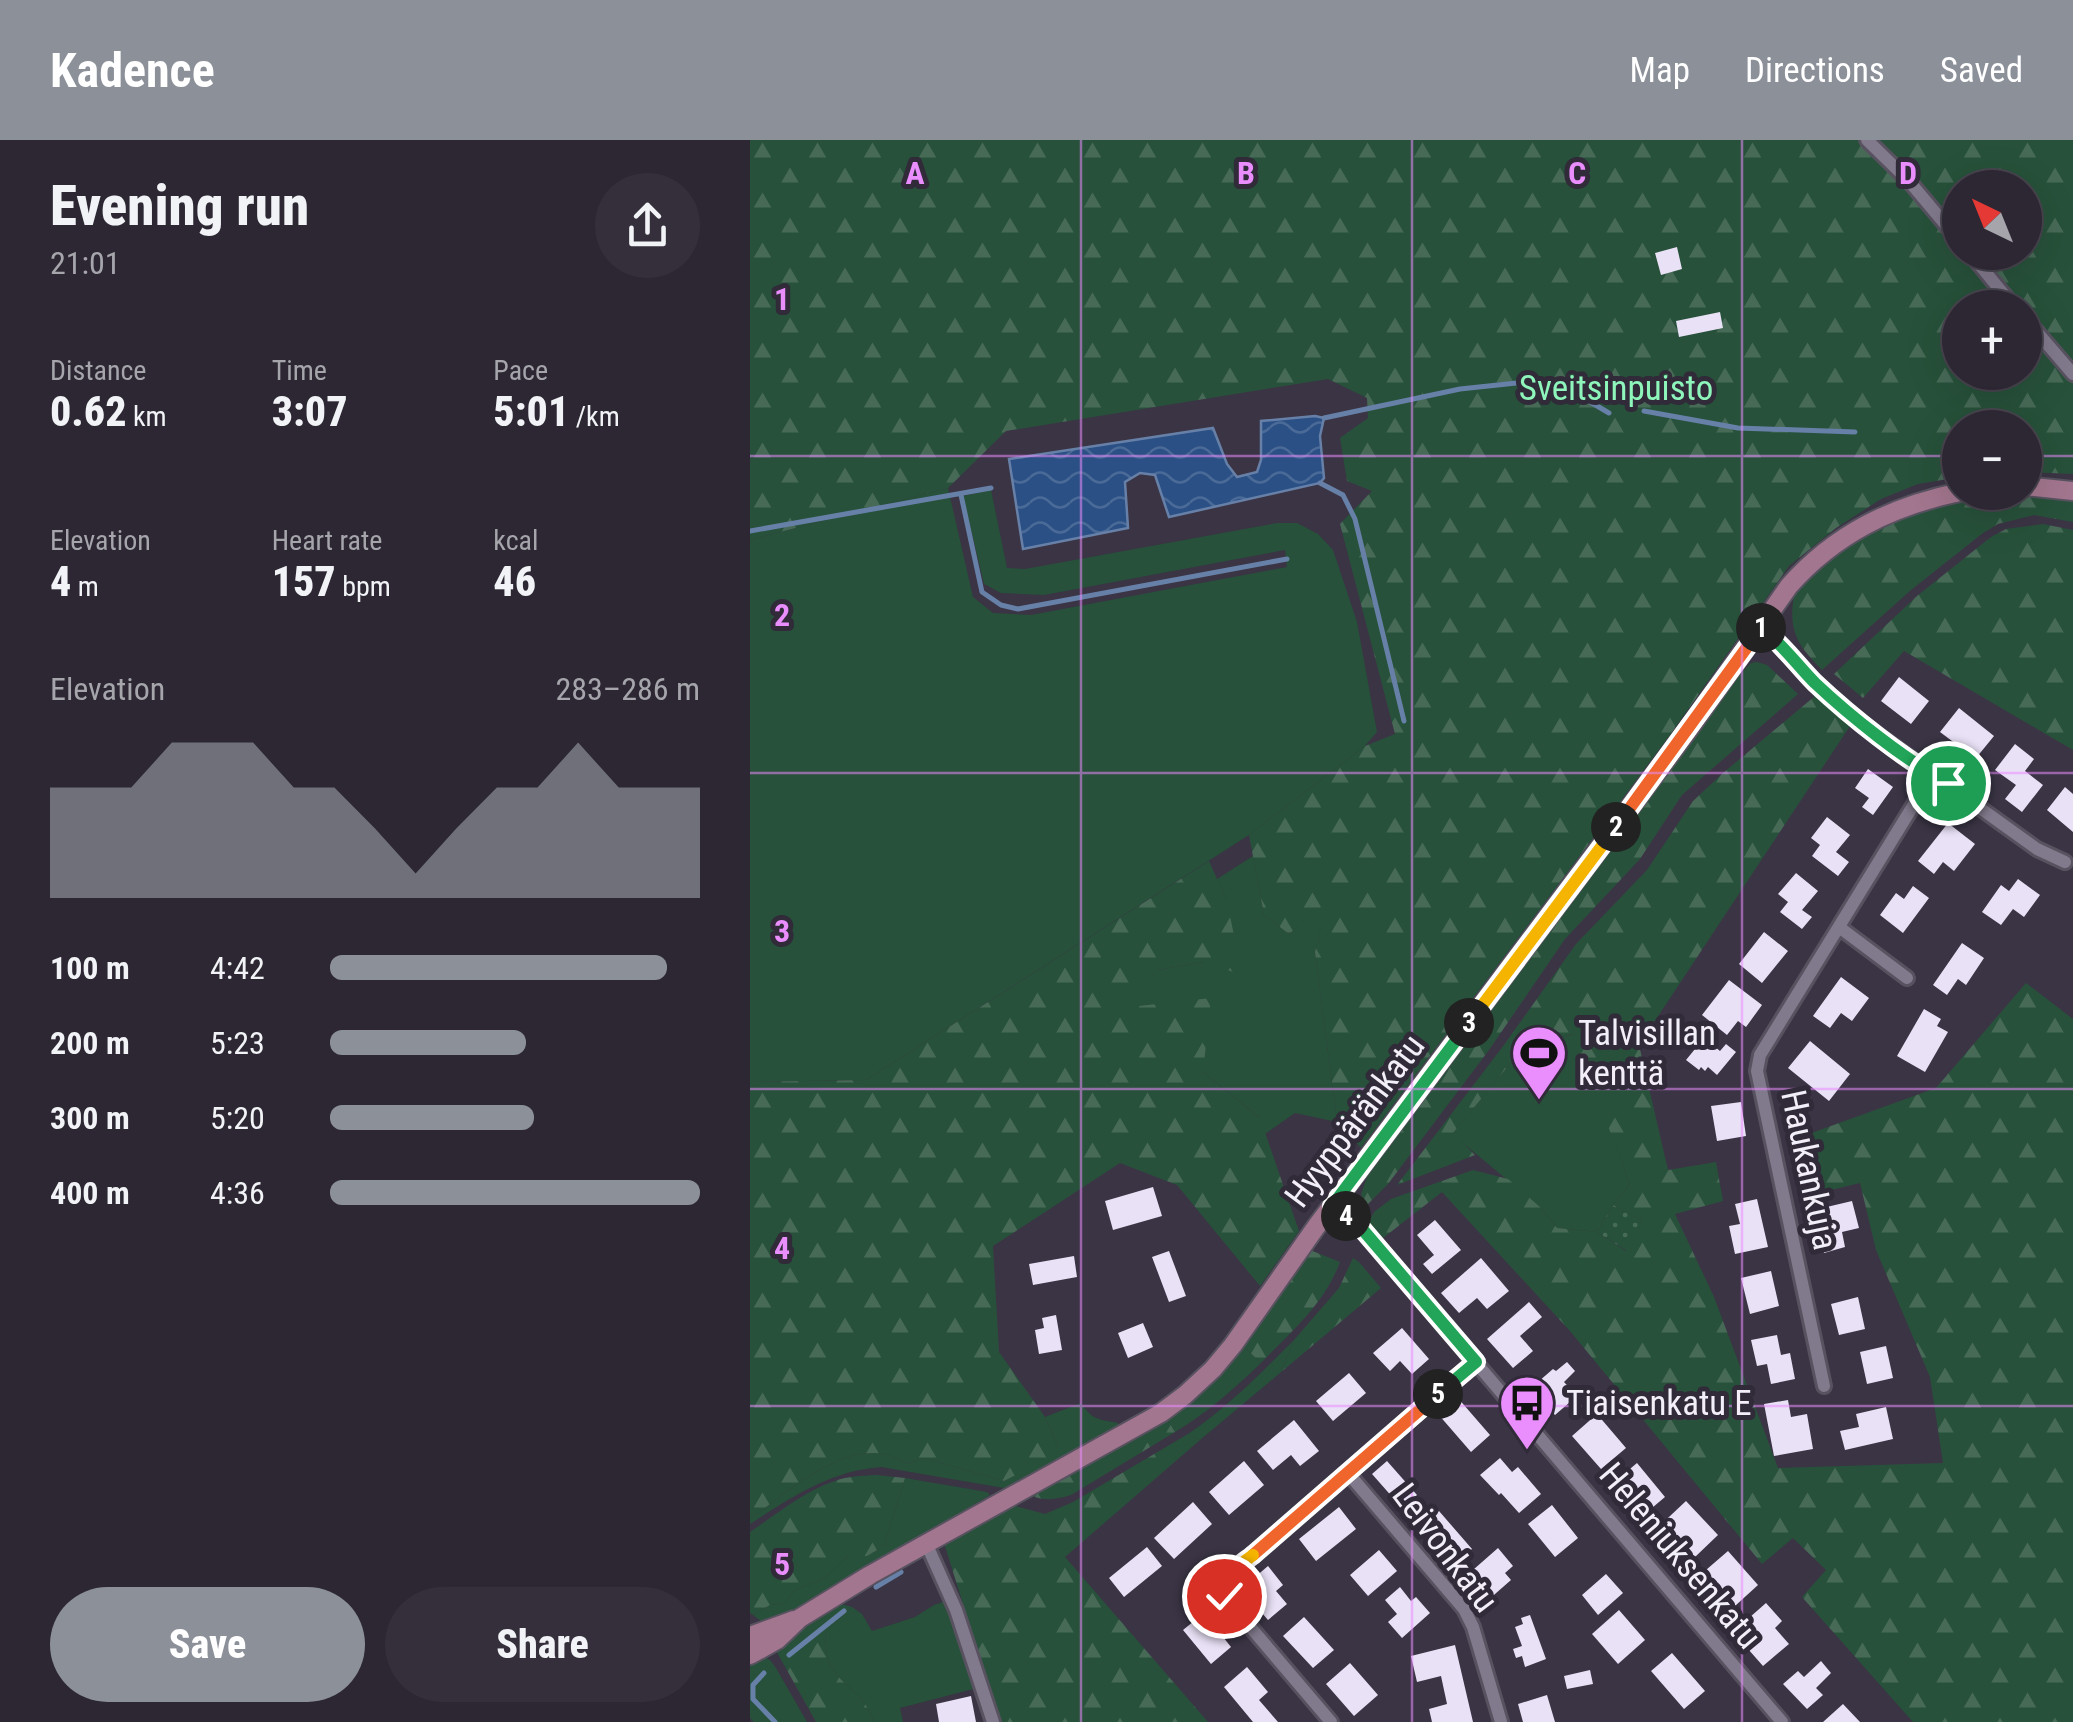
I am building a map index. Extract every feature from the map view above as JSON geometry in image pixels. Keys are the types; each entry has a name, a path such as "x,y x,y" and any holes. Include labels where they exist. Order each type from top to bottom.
{"street":[{"path":"1867,140 1942,220"},
{"path":"1984,270 2001,290"},
{"path":"2042,338 2073,374"},
{"path":"2042,488 2073,491"},
{"name":"Hyyppäränkatu","path":"750,1636 800,1618 1161,1413 1213,1369 1688,730 1790,586 1807,566 1852,531 1889,512 1942,496"},
{"path":"1762,627 1816,684 1856,718 2036,849 2065,862"},
{"name":"Haukankuja","path":"1824,1386 1757,1071 1766,1042 1932,775"},
{"path":"1839,927 1907,978"},
{"name":"Heleniuksenkatu","path":"1332,1206 1363,1230 1782,1722"},
{"path":"1331,1722 1224,1596 1227,1577 1476,1362"},
{"name":"Leivonkatu","path":"1348,1473 1464,1609 1478,1643 1500,1722"},
{"path":"926,1543 956,1610 993,1722"},
{"name":"Hyyppäränkatu","path":"750,1655 778,1640 800,1618"}],"green space":[{"name":"Sveitsinpuisto","path":"750,140 2073,140 2073,474 2042,473 2042,410 1942,410 1942,480 1918,484 1881,499 1836,528 1789,566 1670,735 1361,1148 1337,1122 1315,952 1327,902 1289,934 1264,915 1249,835 1365,746 1395,734 1340,524 1372,491 1347,481 1340,438 1368,418 1367,398 1328,379 1006,431 948,488 750,540"},
{"path":"948,488 973,597 993,613 1031,615 1287,567 1285,550 1044,595 1001,593 984,584 963,496 991,490 1007,568 1025,569 1277,523 1297,523 1318,534 1333,550 1357,622 1377,732 1365,746 1249,835 866,1080 750,1082 750,540"},
{"path":"2042,498 2073,501 2073,522 2034,515 1998,524 1911,590 1822,670 1794,629 1794,595 1815,572 1861,537 1886,524 1941,506 1942,510 2042,510"},
{"path":"2043,524 2073,530 2073,750 1904,651 1863,698 1834,674 1917,596 1991,537 2006,529"},
{"path":"1757,662 1767,665 1798,694 1682,795 1640,859 1565,939 1489,1050 1388,1184 1365,1207 1361,1194 1370,1169 1742,672"},
{"path":"1815,696 1850,726 1639,1045 1668,1170 1716,1162 1723,1201 1675,1214 1714,1297 1778,1468 1943,1463 1930,1377 1876,1250 1860,1183 1810,1195 1795,1139 1936,1088 2026,983 2073,1019 2073,1722 1913,1722 1802,1597 1826,1570 1793,1538 1762,1564 1570,1331 1442,1192 1383,1238 1369,1222 1374,1212 1391,1199 1473,1170 1508,1179 1557,1228 1597,1232 1626,1251 1643,1221 1613,1205 1630,1184 1573,1034 1523,1048 1453,1133 1475,1155 1397,1185 1576,944 1647,870 1693,801"},
{"path":"1253,856 1264,915 1289,934 1328,900 1315,952 1337,1122 1295,1113 1265,1134 1259,1117 1129,1007 1158,970 1204,962 1227,901 1217,879"},
{"path":"1209,861 1227,901 1242,975 1204,962 1158,970 1130,1007 1211,998 1203,1072 1260,1118 1299,1231 1260,1286 1177,1185 1120,1163 993,1246 999,1352 1045,1417 1058,1447 1052,1456 1004,1481 924,1458 907,1464 884,1454 866,1453 813,1474 750,1519 750,1082 866,1080"},
{"name":"Talvisillan kenttä","path":"1574,1034 1630,1184 1597,1232 1557,1228 1541,1208 1452,1134 1523,1048"},
{"path":"1613,1205 1643,1221 1627,1251 1597,1232"},
{"path":"1310,1250 1340,1262 1334,1277 1316,1304 1261,1363 1243,1346"},
{"path":"1353,1258 1381,1288 1280,1373 1294,1340 1339,1288"},
{"path":"1294,1340 1280,1373 1200,1440 1188,1434 1256,1378"},
{"path":"1243,1346 1261,1363 1220,1400 1175,1432 1167,1419 1206,1388"},
{"path":"1081,1403 1093,1416 1118,1423 1117,1430 1004,1488 881,1467 862,1469 812,1487 750,1524 750,1519 813,1474 866,1453 887,1455 907,1464 924,1458 1004,1481 1058,1447 1045,1417"},
{"path":"1167,1419 1175,1432 1071,1495 1050,1499 1029,1495"},
{"path":"1188,1434 1200,1440 1065,1557 1208,1722 1000,1722 944,1543 1011,1505 1045,1514 1073,1502"},
{"path":"876,1475 905,1478 884,1546 867,1556 848,1556 825,1578 795,1590 785,1603 750,1613 750,1532 824,1485"},
{"path":"905,1478 990,1495 809,1603 762,1622 753,1615 770,1605 785,1603 795,1590 825,1578 848,1556 867,1556 884,1546"},
{"path":"943,1602 953,1612 977,1688 900,1708 903,1722 874,1722 861,1699 830,1663 826,1631 852,1607 862,1614 872,1631 915,1617"},
{"path":"841,1604 852,1607 826,1631 826,1649 836,1673 861,1699 874,1722 816,1722 774,1647"},
{"path":"763,1656 776,1668 807,1722 754,1722 750,1718 750,1666"}],"water":[{"path":"1324,418 1320,436 1324,478 1320,483 1169,517 1155,475 1140,473 1125,482 1128,528 1023,549 1009,459 1213,428 1227,464 1237,477 1257,472 1261,460 1261,421"}],"building":[{"path":"1677,247 1682,269 1661,275 1655,253"},
{"path":"1720,312 1723,328 1679,337 1676,321"},
{"path":"1899,677 1929,701 1911,724 1881,701"},
{"path":"1959,708 1994,736 1967,769 1948,754 1956,744 1940,732"},
{"path":"2015,744 2034,759 2025,771 2043,785 2022,812 2005,799 2016,785 1995,770"},
{"path":"1868,769 1893,787 1873,815 1862,807 1869,798 1855,788"},
{"path":"2065,787 2073,794 2073,832 2047,810"},
{"path":"1827,817 1850,835 1836,852 1849,862 1838,876 1812,856 1820,845 1811,838"},
{"path":"1948,823 1975,844 1954,871 1943,862 1934,874 1918,861"},
{"path":"1796,873 1818,891 1802,910 1812,917 1802,929 1780,912 1788,902 1778,894"},
{"path":"2018,879 2040,895 2024,917 2013,909 2001,925 1982,912 2001,885 2009,891"},
{"path":"1913,886 1929,898 1903,933 1880,915 1896,893 1904,899"},
{"path":"1764,932 1788,951 1762,983 1739,964"},
{"path":"1962,943 1984,958 1966,985 1958,979 1947,995 1933,985"},
{"path":"1841,977 1869,998 1852,1021 1841,1013 1830,1028 1813,1016"},
{"path":"1729,980 1762,1005 1746,1027 1738,1021 1727,1035 1702,1015"},
{"path":"1924,1009 1941,1019 1937,1026 1948,1032 1925,1072 1897,1056"},
{"path":"1704,1038 1720,1051 1726,1044 1736,1052 1717,1075 1708,1067 1699,1070 1686,1060"},
{"path":"1810,1041 1850,1074 1829,1101 1788,1068"},
{"path":"1741,1102 1746,1136 1717,1141 1711,1106"},
{"path":"1153,1187 1162,1216 1113,1230 1105,1201"},
{"path":"1757,1199 1768,1247 1735,1254 1729,1226 1740,1224 1735,1204"},
{"path":"1852,1201 1859,1228 1842,1232 1845,1247 1824,1253 1814,1210"},
{"path":"1435,1220 1461,1250 1432,1274 1423,1264 1434,1255 1417,1235"},
{"path":"1169,1251 1186,1296 1169,1302 1152,1257"},
{"path":"1074,1256 1077,1277 1033,1285 1029,1264"},
{"path":"1481,1258 1509,1291 1487,1309 1477,1298 1459,1313 1441,1293"},
{"path":"1771,1271 1779,1306 1750,1314 1741,1278"},
{"path":"1858,1297 1865,1329 1839,1335 1831,1304"},
{"path":"1529,1302 1542,1317 1520,1336 1533,1351 1513,1368 1487,1339"},
{"path":"1056,1315 1062,1350 1039,1354 1035,1330 1044,1328 1042,1318"},
{"path":"1143,1323 1153,1347 1128,1358 1118,1333"},
{"path":"1402,1328 1429,1359 1412,1374 1400,1361 1390,1371 1373,1353"},
{"path":"1777,1335 1781,1355 1790,1353 1795,1379 1771,1384 1767,1364 1757,1366 1751,1340"},
{"path":"1886,1346 1893,1378 1867,1384 1860,1352"},
{"path":"1567,1362 1575,1371 1564,1382 1577,1396 1555,1415 1531,1388"},
{"path":"1349,1373 1366,1393 1333,1421 1316,1401"},
{"path":"1457,1397 1490,1435 1471,1452 1438,1414"},
{"path":"1788,1400 1791,1417 1807,1414 1813,1449 1774,1456 1764,1404"},
{"path":"1886,1407 1893,1439 1845,1450 1840,1431 1859,1427 1856,1414"},
{"path":"1597,1414 1626,1448 1601,1469 1572,1436"},
{"path":"1294,1420 1319,1451 1300,1466 1291,1455 1273,1470 1257,1451"},
{"path":"1500,1458 1512,1472 1518,1467 1541,1494 1519,1513 1480,1475"},
{"path":"1244,1461 1264,1485 1229,1515 1209,1492"},
{"path":"1387,1461 1417,1495 1402,1508 1372,1474"},
{"path":"1637,1463 1665,1497 1640,1518 1612,1484"},
{"path":"1686,1501 1718,1535 1695,1557 1676,1536 1665,1546 1653,1532"},
{"path":"1193,1502 1212,1524 1174,1559 1154,1538"},
{"path":"1552,1505 1578,1538 1555,1557 1528,1524"},
{"path":"1339,1507 1356,1529 1316,1561 1299,1539"},
{"path":"1439,1511 1472,1549 1452,1566 1419,1528"},
{"path":"1147,1547 1162,1566 1124,1597 1109,1578"},
{"path":"1498,1548 1513,1566 1505,1573 1511,1580 1487,1601 1465,1577"},
{"path":"1379,1550 1397,1571 1368,1596 1350,1575"},
{"path":"1728,1551 1758,1585 1724,1616 1715,1606 1721,1601 1699,1576"},
{"path":"1268,1566 1283,1585 1276,1591 1287,1604 1268,1620 1241,1589"},
{"path":"1606,1574 1623,1593 1598,1615 1582,1595"},
{"path":"1400,1587 1411,1601 1416,1597 1430,1613 1402,1638 1388,1622 1397,1614 1385,1600"},
{"path":"1766,1603 1782,1621 1775,1628 1789,1644 1763,1666 1733,1632"},
{"path":"1619,1610 1645,1640 1618,1664 1592,1634"},
{"path":"1204,1613 1231,1647 1211,1664 1183,1630"},
{"path":"1530,1615 1546,1659 1525,1667 1522,1656 1516,1658 1513,1649 1522,1646 1515,1627 1523,1624 1521,1618"},
{"path":"1304,1617 1334,1650 1313,1668 1283,1636"},
{"path":"1455,1645 1473,1722 1432,1722 1429,1709 1447,1704 1441,1676 1417,1682 1411,1656"},
{"path":"1672,1653 1705,1691 1684,1709 1651,1671"},
{"path":"1821,1661 1831,1673 1816,1688 1823,1695 1807,1709 1783,1684 1798,1671 1804,1677"},
{"path":"1350,1663 1378,1695 1354,1716 1326,1684"},
{"path":"1247,1667 1268,1692 1259,1700 1278,1722 1253,1722 1224,1687"},
{"path":"1590,1670 1593,1684 1567,1689 1564,1676"},
{"path":"1547,1695 1555,1722 1523,1722 1518,1704"},
{"path":"971,1696 976,1722 939,1722 936,1704"},
{"path":"1843,1704 1860,1722 1823,1722"}],"waterway":[{"path":"1324,418 1460,389 1536,381 1575,393 1609,413"},
{"path":"1644,411 1738,428 1855,432"},
{"path":"1320,483 1343,495 1355,519 1404,721"},
{"path":"750,531 991,488"},
{"path":"961,495 982,592 1001,605 1018,609 1287,559"},
{"path":"876,1587 901,1572"},
{"path":"789,1655 844,1611"},
{"path":"764,1673 753,1685 753,1699 775,1722"}],"place":[{"name":"Talvisillan kenttä","path":"1539,1102"},
{"name":"Tiaisenkatu E","path":"1527,1452"}],"route":[{"path":"1224,1596 1227,1577 1476,1362 1363,1230 1332,1206 1762,627 1816,684 1856,718 1948,783"}]}
